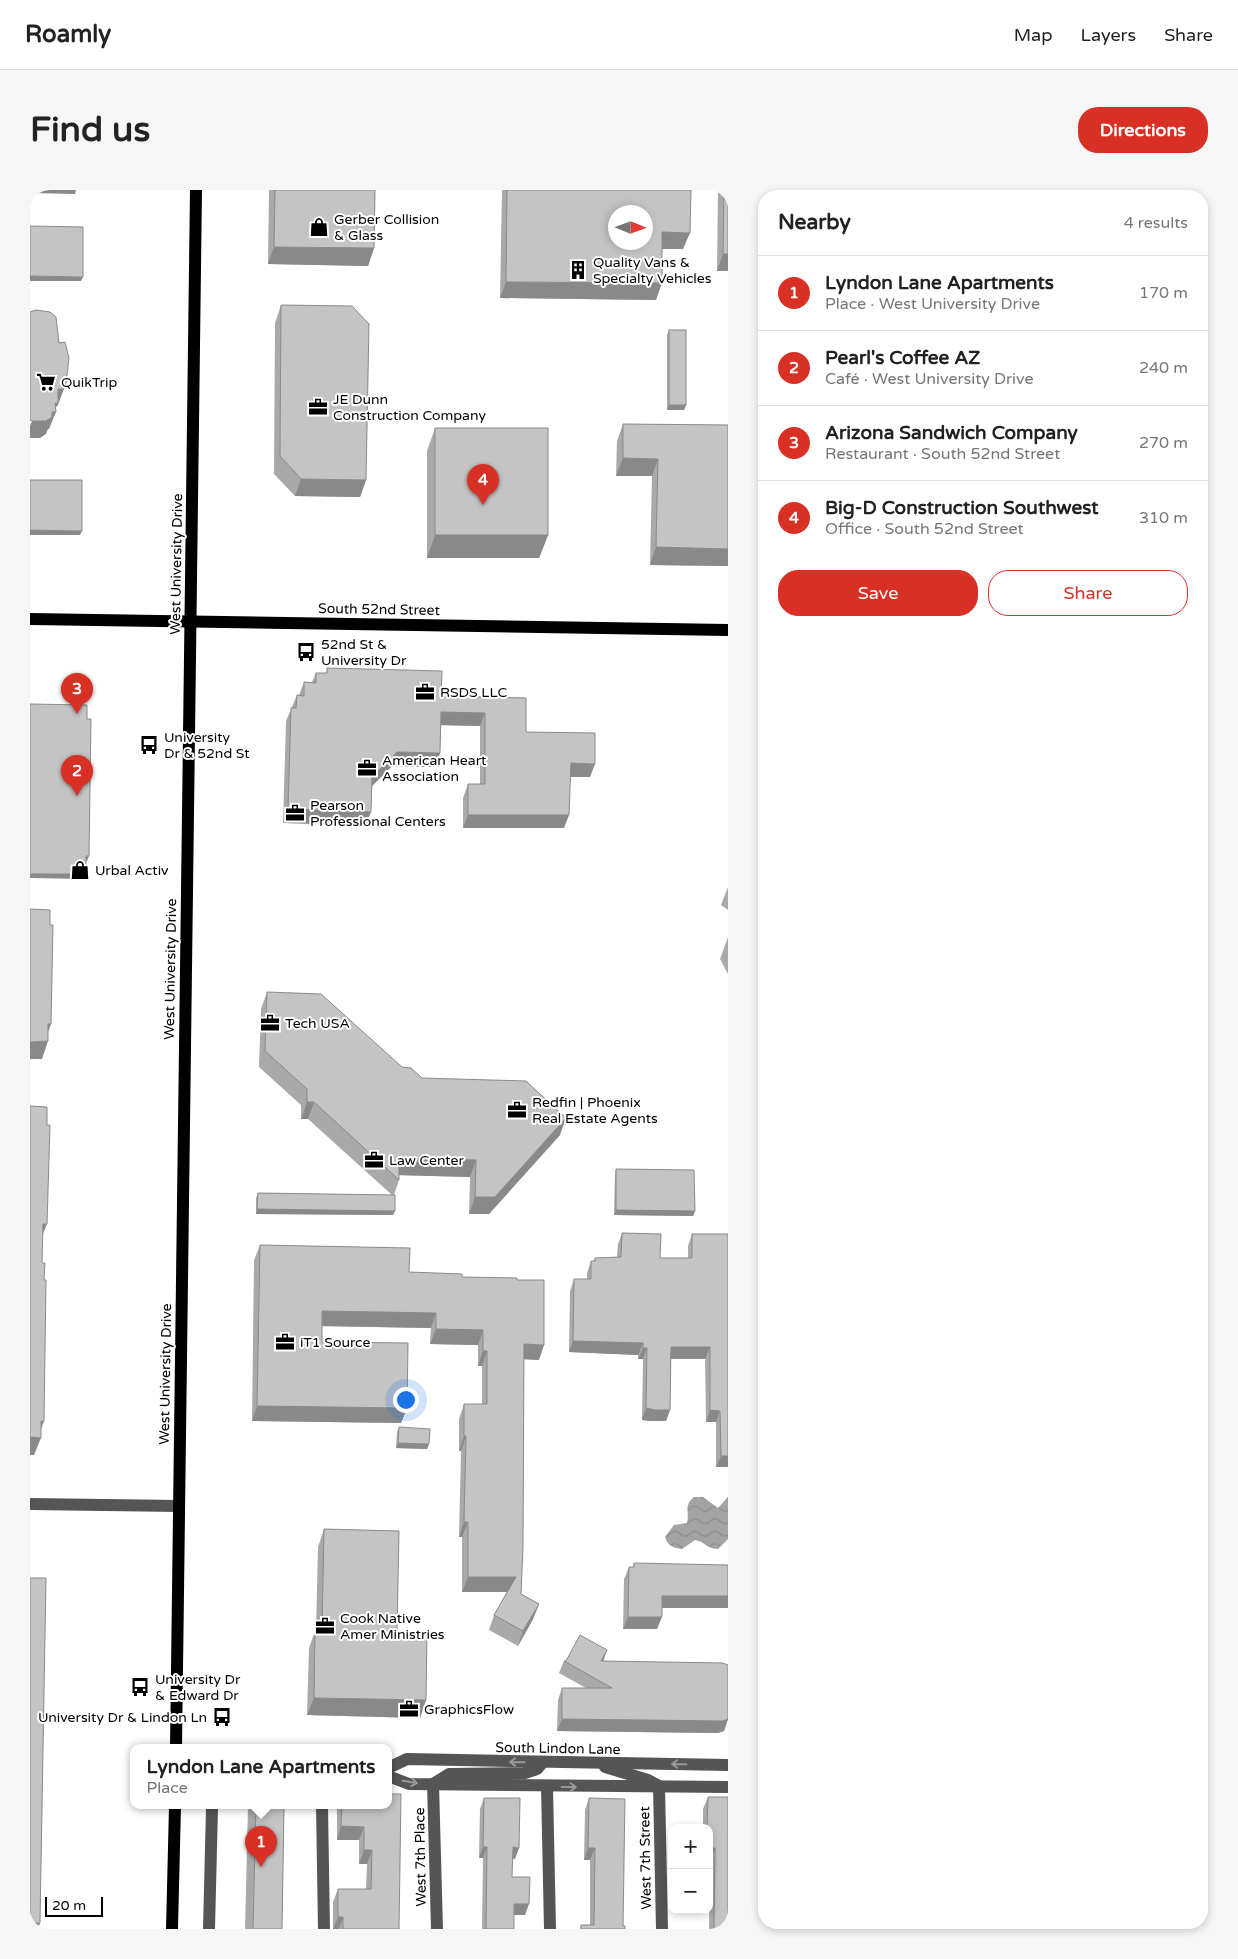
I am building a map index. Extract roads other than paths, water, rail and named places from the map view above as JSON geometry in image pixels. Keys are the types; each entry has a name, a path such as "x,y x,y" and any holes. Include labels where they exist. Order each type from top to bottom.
{"main road":[{"name":"West University Drive","path":"176,1744 196,190"},
{"name":"South 52nd Street","path":"30,619 728,630"},
{"path":"172,1929 174,1809"}],"street":[{"path":"30,1504 179,1506"},
{"name":"South Lindon Lane","path":"392,1766 407,1759 728,1765"},
{"path":"433,1784 449,1774 525,1773 536,1769 543,1762"},
{"path":"599,1764 659,1786"},
{"path":"392,1778 409,1784 547,1787 728,1787"},
{"name":"West 7th Place","path":"433,1784 436,1929"},
{"name":"West 7th Street","path":"659,1786 662,1929"},
{"path":"547,1787 550,1929"},
{"path":"209,1929 212,1809"},
{"path":"322,1809 324,1929"}],"water":[{"path":"694,1497 703,1497 718,1508 728,1497 728,1539 718,1549 711,1548 695,1540 679,1549 671,1546 666,1540 665,1537 674,1525 687,1523 688,1506"}],"place":[{"name":"Gerber Collision & Glass","path":"319,227"},
{"name":"Quality Vans & Specialty Vehicles","path":"578,270"},
{"name":"QuikTrip","path":"46,382"},
{"name":"JE Dunn Construction Company","path":"318,407"},
{"name":"Big-D Construction Southwest","path":"483,505"},
{"name":"52nd St & University Dr","path":"306,652"},
{"name":"RSDS LLC","path":"425,692"},
{"name":"Arizona Sandwich Company","path":"77,714"},
{"name":"University Dr & 52nd St","path":"149,745"},
{"name":"American Heart Association","path":"367,768"},
{"name":"Pearl's Coffee AZ","path":"77,796"},
{"name":"Pearson Professional Centers","path":"295,813"},
{"name":"Urbal Activ","path":"80,870"},
{"name":"Tech USA","path":"270,1023"},
{"name":"Redfin | Phoenix Real Estate Agents","path":"517,1110"},
{"name":"Law Center","path":"374,1160"},
{"name":"iT1 Source","path":"285,1342"},
{"name":"Cook Native Amer Ministries","path":"325,1626"},
{"name":"University Dr & Edward Dr","path":"140,1687"},
{"name":"GraphicsFlow","path":"409,1709"},
{"name":"University Dr & Lindon Ln","path":"222,1717"},
{"name":"Lyndon Lane Apartments","path":"261,1867"}]}
